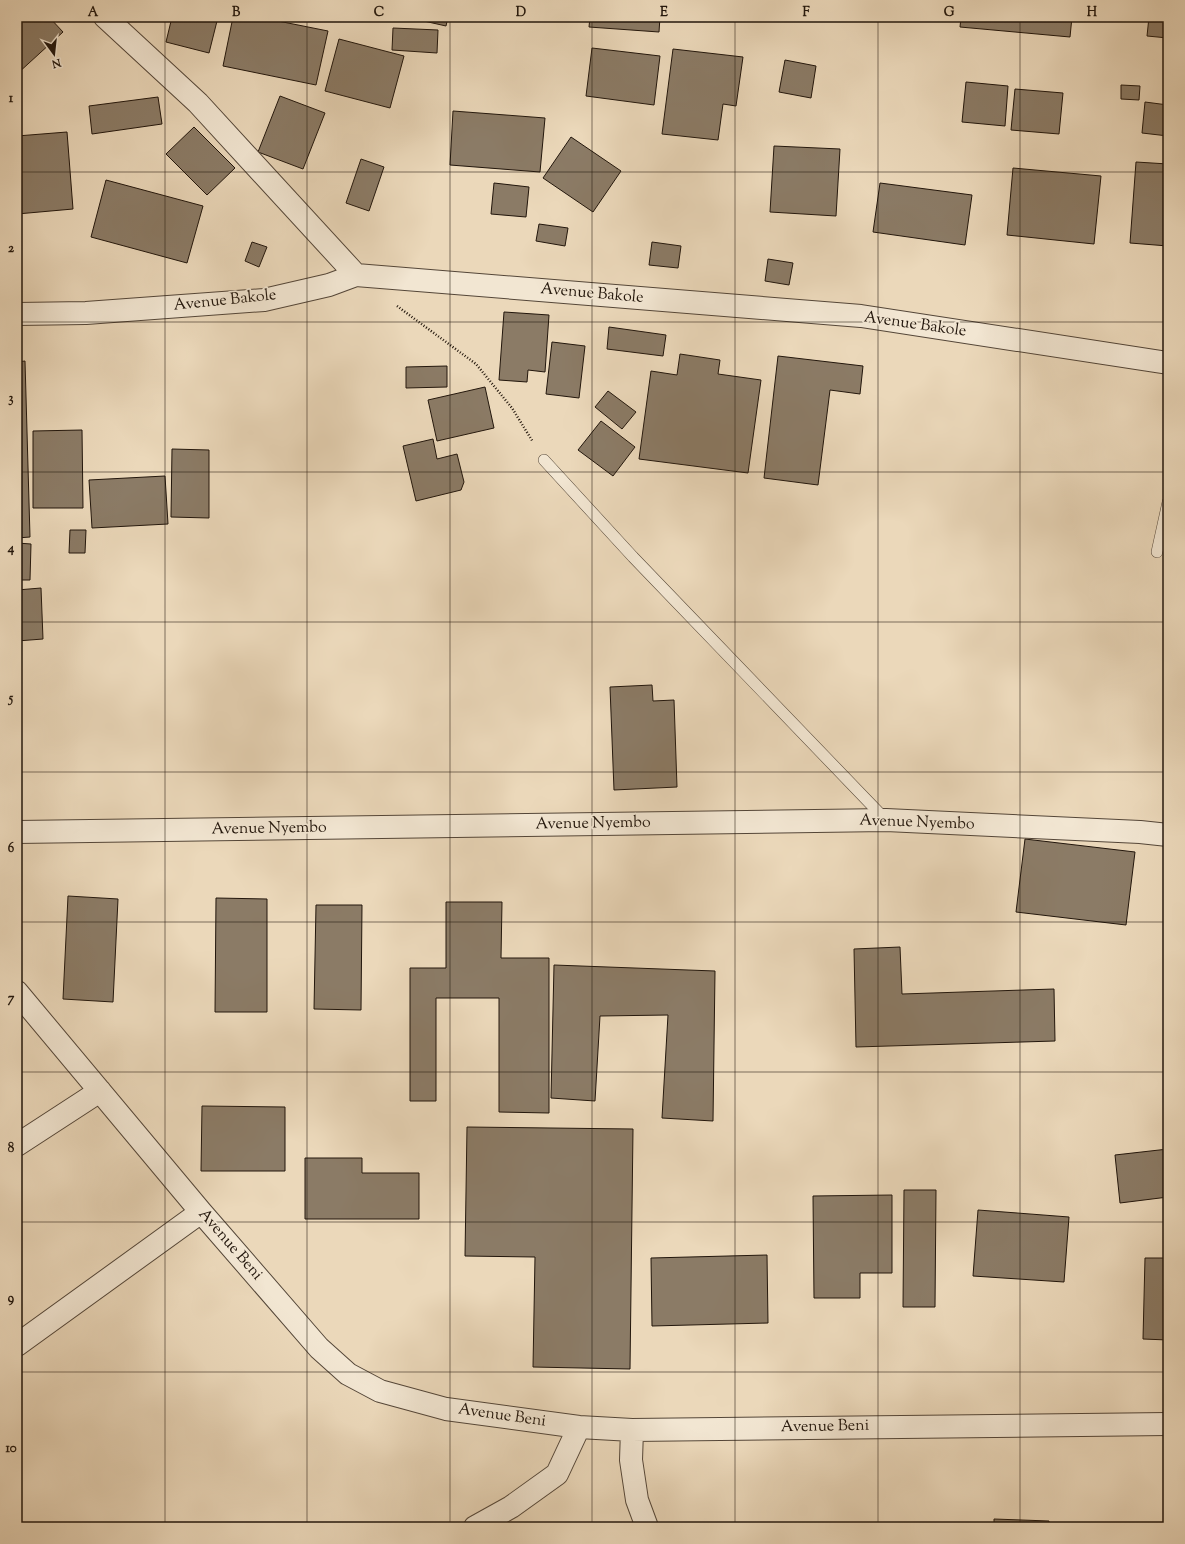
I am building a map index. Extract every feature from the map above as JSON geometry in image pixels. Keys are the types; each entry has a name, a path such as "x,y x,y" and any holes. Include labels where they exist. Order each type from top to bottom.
{"street":[{"path":"105,17 198,103 356,275"},
{"name":"Avenue Bakole","path":"17,314 86,313 264,300 329,285 356,275 861,316 1168,362"},
{"name":"Avenue Nyembo","path":"17,832 886,820 1140,832 1168,835"},
{"name":"Avenue Beni","path":"17,992 201,1212 320,1348 348,1374 380,1391 446,1409 579,1427 632,1430 1168,1424"},
{"path":"17,1145 100,1090"},
{"path":"17,1345 201,1212"},
{"path":"475,1527 511,1507 557,1474 579,1427"},
{"path":"632,1430 631,1460 637,1500 647,1527"}],"lane":[{"path":"544,460 633,557 886,820"},
{"path":"1157,552 1168,502"}],"path":[{"path":"392,301 476,364 512,408 544,460"}],"building":[{"path":"17,17 49,17 63,32 17,74"},
{"path":"172,17 218,17 209,53 166,42"},
{"path":"233,17 258,17 328,31 316,85 223,66"},
{"path":"406,17 448,17 446,26"},
{"path":"590,17 660,17 659,32 589,27"},
{"path":"961,17 1072,17 1070,37 960,27"},
{"path":"1149,17 1168,17 1168,38 1147,36"},
{"path":"393,28 438,30 437,53 392,50"},
{"path":"339,39 404,56 390,108 325,91"},
{"path":"592,48 660,56 654,105 586,96"},
{"path":"673,49 743,57 736,106 723,104 718,140 662,134"},
{"path":"785,60 816,66 811,98 779,92"},
{"path":"966,82 1008,86 1005,126 962,122"},
{"path":"1121,85 1140,86 1139,100 1121,99"},
{"path":"1015,89 1063,93 1059,134 1011,130"},
{"path":"280,96 325,113 303,169 258,152"},
{"path":"158,97 162,124 92,134 89,106"},
{"path":"1145,102 1168,105 1168,136 1142,133"},
{"path":"453,111 545,118 540,172 450,165"},
{"path":"194,127 235,168 207,195 166,154"},
{"path":"67,132 73,209 17,214 17,136"},
{"path":"571,137 621,171 593,212 543,178"},
{"path":"774,146 840,149 836,216 770,212"},
{"path":"361,159 384,167 369,211 346,203"},
{"path":"1136,162 1168,164 1168,246 1130,243"},
{"path":"1013,168 1101,176 1094,244 1007,235"},
{"path":"106,180 203,206 187,263 91,237"},
{"path":"494,183 529,187 526,217 491,214"},
{"path":"880,183 972,195 965,245 873,232"},
{"path":"539,224 568,228 565,246 536,241"},
{"path":"252,242 267,247 259,267 245,261"},
{"path":"652,242 681,246 678,268 649,265"},
{"path":"768,259 793,263 789,285 765,281"},
{"path":"504,312 549,315 545,372 528,370 527,382 499,380"},
{"path":"609,327 666,335 663,356 607,349"},
{"path":"552,342 585,346 579,398 546,394"},
{"path":"680,354 720,360 718,374 761,380 748,473 639,459 651,371 677,375"},
{"path":"778,356 863,366 860,394 830,390 818,485 764,478"},
{"path":"25,361 30,537 17,538 17,362"},
{"path":"447,366 447,387 406,388 406,367"},
{"path":"485,387 494,428 437,441 428,400"},
{"path":"608,391 636,412 622,429 595,407"},
{"path":"601,421 635,447 613,476 578,450"},
{"path":"82,430 83,508 33,508 33,431"},
{"path":"433,439 437,459 457,454 464,482 461,490 416,501 403,446"},
{"path":"172,449 209,450 209,518 171,517"},
{"path":"165,476 168,524 92,528 89,480"},
{"path":"70,530 86,530 85,553 69,553"},
{"path":"17,543 31,544 30,580 17,580"},
{"path":"41,588 43,639 17,641 17,590"},
{"path":"652,685 653,701 674,700 677,787 614,790 610,687"},
{"path":"1025,839 1135,852 1126,925 1016,912"},
{"path":"68,896 118,899 113,1002 63,999"},
{"path":"216,898 267,899 267,1012 215,1012"},
{"path":"446,902 502,902 501,958 549,958 549,1113 499,1112 499,998 436,998 436,1101 410,1101 410,968 446,968"},
{"path":"316,905 362,905 361,1010 314,1009"},
{"path":"900,947 902,994 1054,989 1055,1041 856,1047 854,949"},
{"path":"554,965 715,971 713,1121 662,1118 668,1015 600,1016 595,1101 551,1098"},
{"path":"202,1106 285,1107 285,1171 201,1171"},
{"path":"467,1127 633,1129 630,1369 533,1367 535,1257 465,1256"},
{"path":"1168,1149 1168,1197 1120,1203 1115,1155"},
{"path":"305,1158 362,1158 362,1173 419,1173 419,1219 305,1219"},
{"path":"904,1190 936,1190 935,1307 903,1307"},
{"path":"892,1195 892,1273 860,1273 860,1298 814,1298 813,1196"},
{"path":"978,1210 1069,1217 1064,1282 973,1276"},
{"path":"767,1255 768,1323 652,1326 651,1258"},
{"path":"1145,1258 1168,1258 1168,1340 1143,1339"},
{"path":"994,1519 1049,1521 1049,1527 994,1527"}]}
